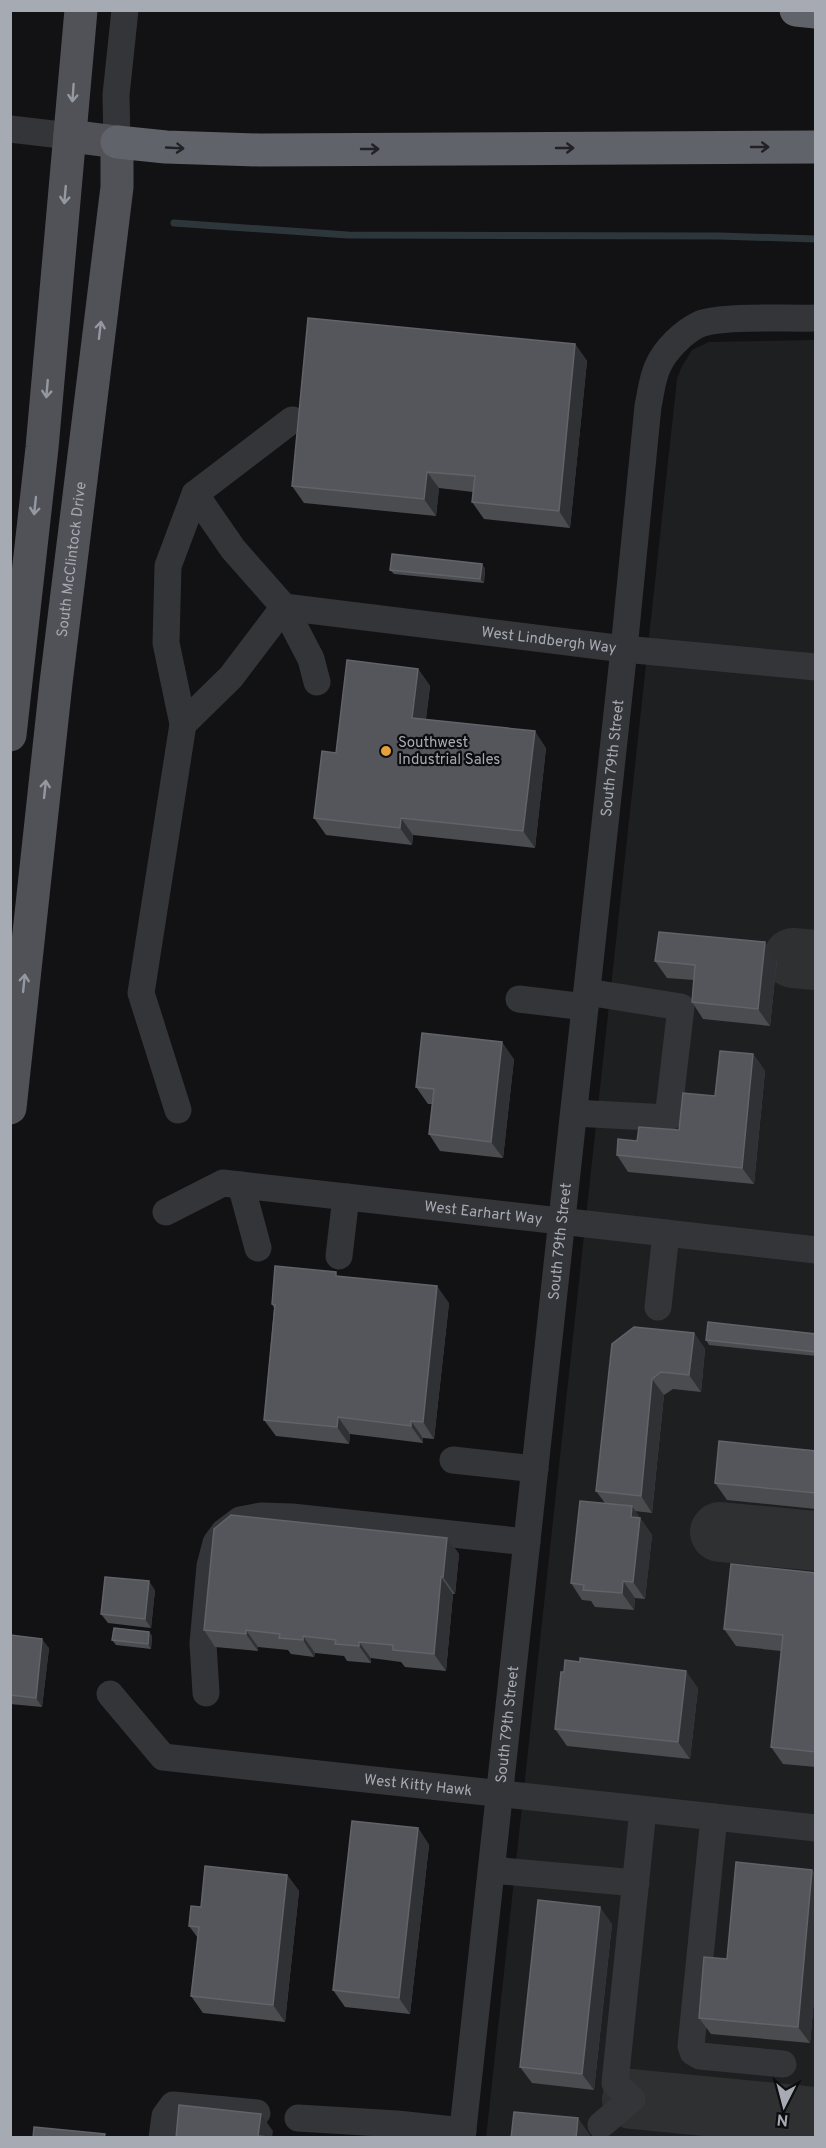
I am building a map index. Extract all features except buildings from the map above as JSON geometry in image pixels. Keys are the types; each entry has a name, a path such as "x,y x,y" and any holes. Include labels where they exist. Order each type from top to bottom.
{"highway":[{"path":"796,10 816,12"},
{"path":"117,142 166,147 259,150 816,147"}],"main road":[{"path":"10,735 42,448 81,10"},
{"path":"70,136 117,142"},
{"name":"South McClintock Drive","path":"10,1108 13,1062 56,683 117,187 117,142"}],"street":[{"name":"South McClintock Drive","path":"117,142 116,95 125,10"},
{"path":"10,129 70,136"},
{"name":"South 79th Street","path":"463,2134 624,649 648,406 658,365 682,336 700,324 721,320 816,318"},
{"path":"178,1110 141,993 183,724 166,643 168,566 195,494 292,420"},
{"path":"195,494 233,549 284,607 311,658 317,682"},
{"path":"183,724 231,677 284,607"},
{"name":"West Lindbergh Way","path":"284,607 624,649 816,668"},
{"path":"519,999 586,999 681,1007 668,1118 574,1113"},
{"path":"166,1212 232,1184 258,1248"},
{"name":"West Earhart Way","path":"232,1184 816,1250"},
{"path":"339,1256 346,1197"},
{"path":"658,1307 666,1233"},
{"path":"453,1460 535,1469"},
{"path":"206,1693 203,1643 210,1566 216,1543 224,1532 240,1520 261,1516 292,1517 527,1542"},
{"name":"West Kitty Hawk","path":"110,1694 163,1757 816,1828"},
{"path":"601,2125 632,2099 615,2083 643,1810"},
{"path":"714,1817 691,2046 693,2052 700,2056 783,2064"},
{"path":"492,1870 636,1882"},
{"path":"162,2138 165,2116 173,2105 257,2114"},
{"path":"298,2118 397,2124 463,2134"}],"shaded area":[{"path":"815,340 815,2137 486,2138 677,379 692,350 709,342"}],"waterway":[{"path":"174,223 348,235 719,236 816,239"}],"taxiway":[{"path":"793,958 816,960"},
{"path":"720,1532 816,1541"},
{"path":"632,2099 816,2117"}],"place":[{"name":"Southwest Industrial Sales","path":"386,751"}]}
